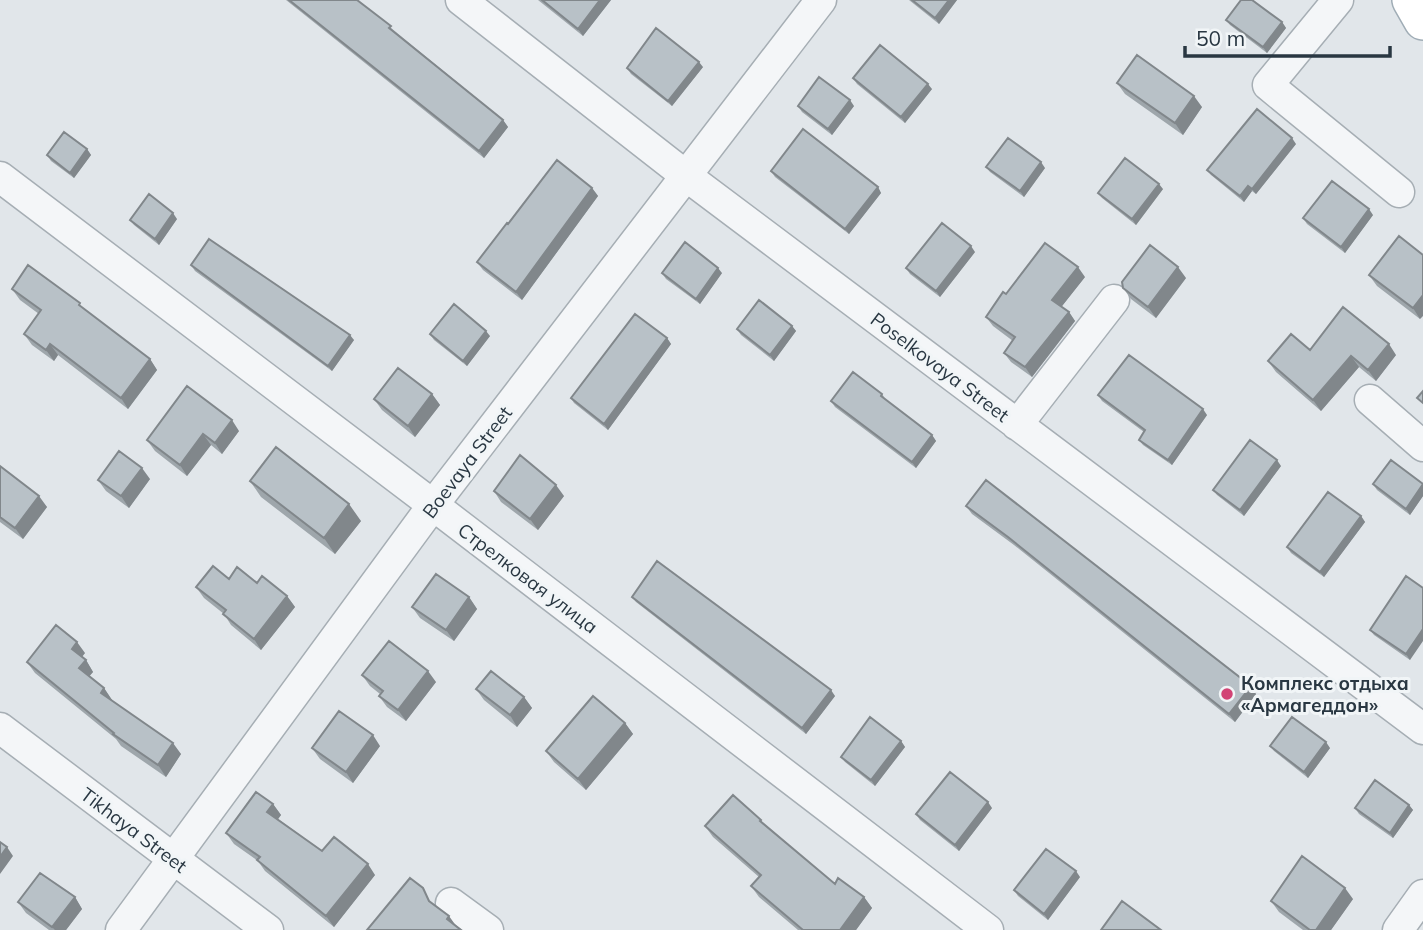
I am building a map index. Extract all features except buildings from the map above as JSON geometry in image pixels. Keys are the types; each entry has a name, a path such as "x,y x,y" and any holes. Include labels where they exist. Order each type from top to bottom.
{"main road":[{"path":"1411,0 1423,21"}],"street":[{"name":"Poselkovaya Street","path":"461,0 685,175 1423,729"},
{"name":"Boevaya Street","path":"121,930 433,505 821,0"},
{"path":"1338,0 1268,85 1399,192"},
{"name":"Стрелковая улица","path":"0,177 988,930"},
{"path":"1017,425 1114,300"},
{"path":"1370,400 1423,446"},
{"name":"Tikhaya Street","path":"0,728 268,930"},
{"path":"1398,930 1423,895"},
{"path":"452,903 488,930"}],"place":[{"name":"Комплекс отдыха «Армагеддон»","path":"1227,694"}]}
